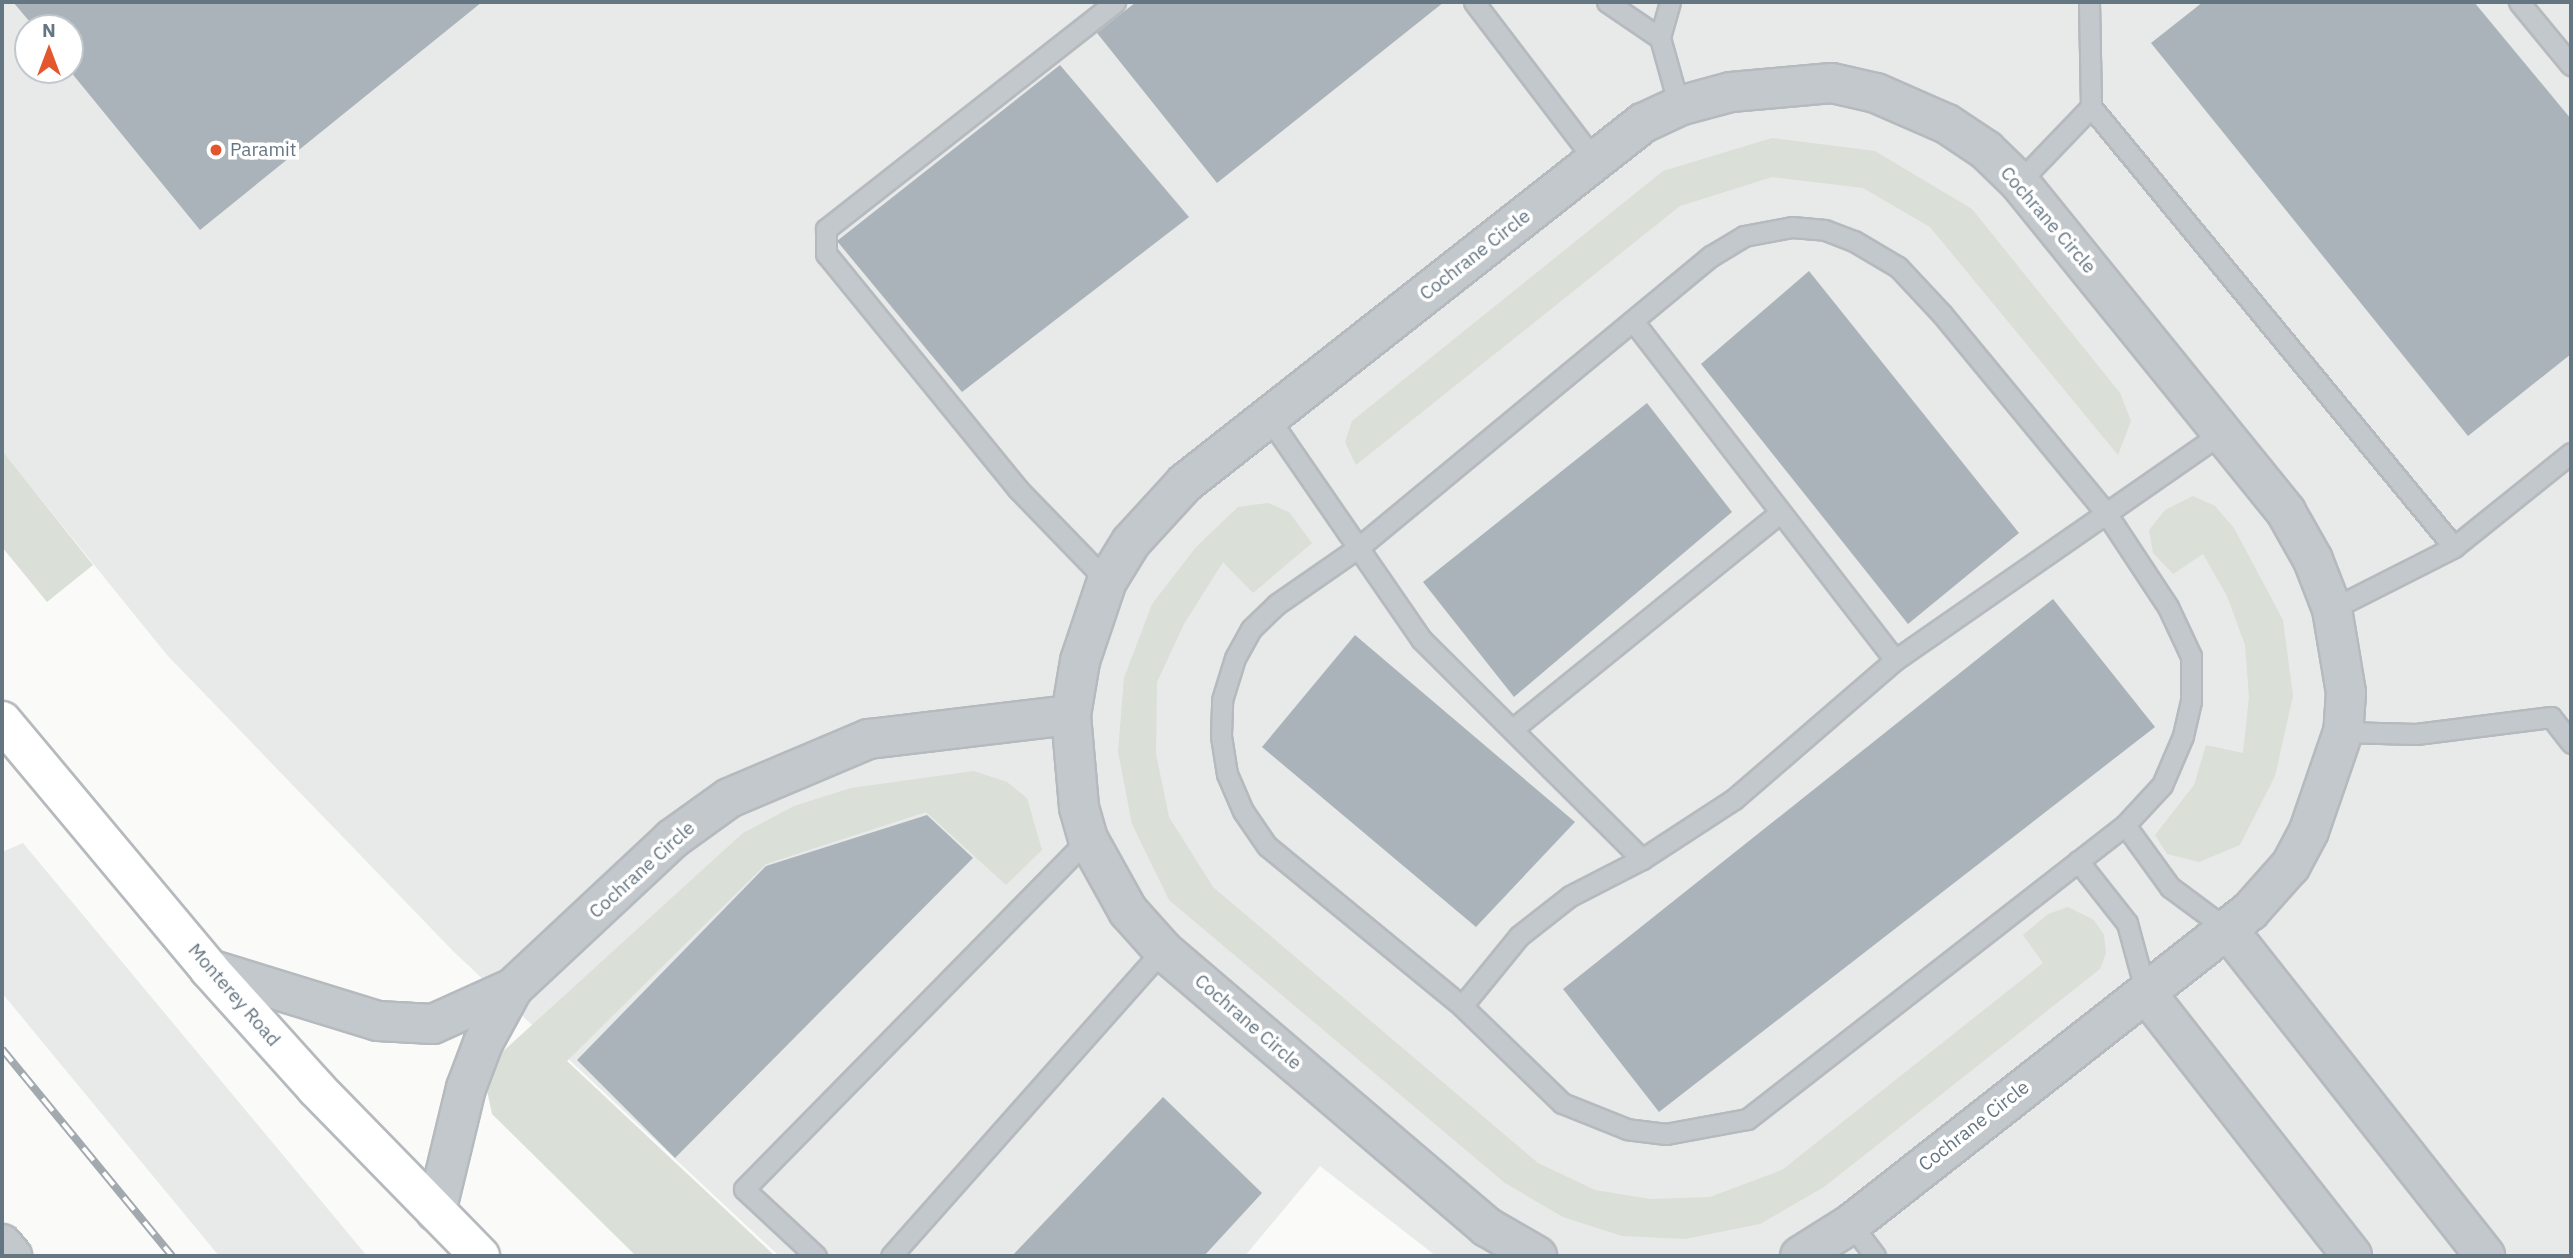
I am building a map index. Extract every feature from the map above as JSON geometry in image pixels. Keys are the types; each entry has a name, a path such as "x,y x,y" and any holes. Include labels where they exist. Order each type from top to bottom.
{"main road":[{"name":"Monterey Road","path":"2,721 209,969 480,1256"}],"street":[{"name":"Cochrane Circle","path":"1537,1256 1487,1227 1164,950 1128,911 1088,839 1076,786 1071,715 1080,661 1107,581 1131,542 1176,492 1643,123 1679,106 1731,92 1832,83 1877,93 1947,124 1986,150 2019,182 2225,431 2286,512 2313,561 2332,609 2343,665 2343,732 2309,831 2290,866 2228,930 1851,1224 1800,1256"},
{"name":"Cochrane Circle","path":"209,969 378,1021 406,1026 461,1014 513,988 672,839 729,797 869,739 1071,715"},
{"path":"2228,930 2485,1256"},
{"name":"Cochrane Circle","path":"436,1212 466,1088 483,1043 513,988"},
{"path":"2146,993 2353,1256"},
{"path":"2,1244 12,1256"}],"lane":[{"path":"1107,581 1018,489 826,254 826,229 1115,2"},
{"path":"1474,2 1595,161"},
{"path":"1608,2 1660,38"},
{"path":"1670,2 1660,38 1679,106"},
{"path":"2089,2 2091,107 2454,547"},
{"path":"2519,2 2571,65"},
{"path":"2019,182 2091,107"},
{"path":"1792,228 1825,229 1898,267 1925,293 2106,513 2168,607 2191,656 2191,701 2183,736 2162,785 2125,825 1747,1119 1713,1128 1665,1134 1627,1129 1585,1116 1562,1103 1462,1006 1267,846 1242,811 1227,774 1221,735 1223,699 1235,658 1251,629 1277,604 1359,547 1711,256 1744,236 1792,228"},
{"path":"1633,321 1779,514 1895,660"},
{"path":"1268,417 1421,639 1514,728 1642,859"},
{"path":"1462,1006 1519,936 1570,896 1642,859 1734,799 1895,660 2225,431"},
{"path":"2332,609 2454,547 2571,453"},
{"path":"1514,728 1779,514"},
{"path":"2343,732 2416,734 2551,717 2571,743"},
{"path":"2125,825 2170,887 2228,930"},
{"path":"816,1256 744,1189 1088,839"},
{"path":"2078,861 2127,923 2146,993"},
{"path":"891,1256 1164,950"},
{"path":"1851,1224 1875,1256"}],"shaded area":[{"path":"2,2 2571,2 2571,1256 1436,1256 1320,1166 1245,1256 779,1256 454,952 167,655 2,451"},
{"path":"1772,138 1875,151 1972,209 2120,393 2131,421 2118,455 1930,227 1863,188 1772,177 1680,206 1356,465 1345,442 1352,421 1663,171"},
{"path":"4,453 93,565 47,602 2,547"},
{"path":"2193,496 2215,506 2234,528 2283,620 2293,696 2275,776 2240,845 2199,862 2167,854 2155,835 2194,785 2206,745 2243,753 2249,697 2245,645 2227,596 2203,554 2173,574 2153,553 2149,530 2165,510"},
{"path":"1268,503 1289,512 1312,543 1253,593 1223,562 1184,624 1157,682 1156,754 1169,817 1213,887 1538,1163 1595,1190 1650,1199 1710,1197 1782,1170 2043,963 2023,935 2048,914 2068,907 2094,920 2104,935 2106,953 2100,969 1824,1187 1760,1224 1685,1239 1622,1236 1563,1217 1505,1183 1169,900 1132,824 1118,752 1124,678 1152,604 1196,547 1238,507"},
{"path":"974,771 1007,782 1027,798 1042,850 1006,885 926,812 766,864 567,1061 775,1256 636,1256 492,1114 486,1086 499,1055 743,833 794,806 851,788"},
{"path":"23,843 367,1256 219,1256 2,993 2,852"}],"building":[{"name":"Paramit","path":"13,2 482,2 200,230 81,84 84,84 84,14 23,14"},
{"path":"1136,2 1444,2 1217,183 1097,33"},
{"path":"2203,2 2474,2 2571,119 2571,354 2468,436 2151,43"},
{"path":"1060,65 1189,217 962,392 837,241"},
{"path":"1809,271 2019,533 1908,624 1701,364"},
{"path":"1647,403 1732,512 1514,697 1423,582"},
{"path":"2053,599 2155,727 1659,1112 1563,989"},
{"path":"1355,635 1575,822 1476,927 1262,747"},
{"path":"927,815 973,858 675,1158 577,1060 766,866"},
{"path":"1163,1097 1262,1193 1204,1256 1012,1256"}],"railway":[{"path":"2,1049 172,1256"}],"place":[{"name":"Paramit","path":"216,150"}]}
